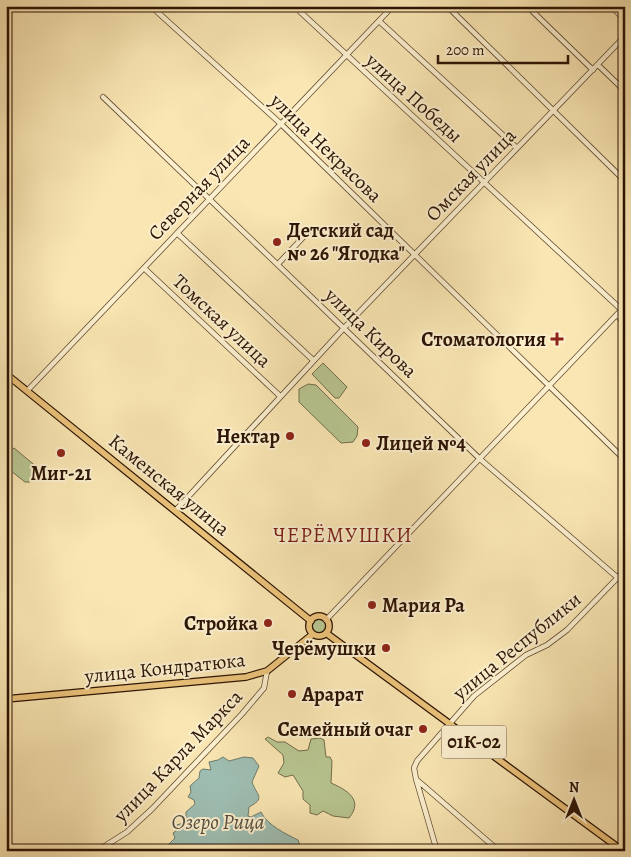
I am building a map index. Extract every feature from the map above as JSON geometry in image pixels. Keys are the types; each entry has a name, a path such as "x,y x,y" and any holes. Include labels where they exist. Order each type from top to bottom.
{"main road":[{"name":"Каменская улица","path":"6,374 310,621"},
{"path":"318,617 326,620 328,628 326,633 318,636 309,630 310,621 318,617"},
{"name":"01К-02","path":"326,633 623,848"},
{"name":"улица Кондратюка","path":"6,700 246,677 268,671 313,634"}],"street":[{"name":"улица Победы","path":"294,6 346,56 624,310"},
{"name":"Северная улица","path":"27,391 393,6"},
{"path":"448,6 625,182"},
{"path":"526,6 593,70"},
{"path":"611,6 625,20"},
{"name":"улица Некрасова","path":"153,8 281,124 548,387 625,460"},
{"path":"379,21 517,148"},
{"name":"Омская улица","path":"175,511 313,360 625,36"},
{"path":"598,66 625,91"},
{"name":"улица Кирова","path":"103,97 480,459 625,584"},
{"path":"278,264 310,230"},
{"path":"177,233 313,360"},
{"name":"Томская улица","path":"144,268 280,396"},
{"path":"326,620 616,315 624,310"},
{"path":"616,315 625,324"},
{"name":"улица Республики","path":"416,780 414,768 417,760 451,725 474,696 526,655 547,645 567,630 625,570"},
{"name":"улица Карла Маркса","path":"97,851 127,832 152,809 238,719 264,688 268,671"},
{"path":"416,780 437,851"},
{"path":"416,780 499,851"}],"green space":[{"path":"323,363 347,387 339,398 335,398 312,374"},
{"path":"308,384 316,385 358,427 357,436 353,442 341,443 299,402 299,389"},
{"path":"14,448 38,468 30,482 25,482 6,467 6,453"},
{"path":"319,617 325,620 328,626 325,632 319,635 313,632 310,626 313,620"},
{"path":"268,737 277,742 285,742 299,751 308,750 311,739 320,738 324,740 326,757 330,757 332,761 331,783 348,792 354,801 355,806 349,818 333,816 323,811 317,815 310,813 310,805 303,799 303,791 293,775 285,777 278,773 284,763 283,755 265,739"}],"water":[{"name":"Озеро Рица","path":"223,757 229,761 244,757 253,758 259,766 252,782 259,799 249,807 248,816 251,817 261,812 272,825 298,840 302,851 162,851 175,838 173,833 176,831 177,825 186,822 186,812 195,804 194,800 188,797 191,792 190,786 199,778 200,771 203,769 211,770 209,762"}],"place":[{"name":"Детский сад № 26 \"Ягодка\"","path":"277,242"},
{"name":"Стоматология","path":"557,339"},
{"name":"Нектар","path":"290,436"},
{"name":"Лицей №4","path":"366,443"},
{"name":"Миг-21","path":"61,453"},
{"name":"Мария Ра","path":"372,605"},
{"name":"Стройка","path":"268,623"},
{"name":"Черёмушки","path":"386,648"},
{"name":"Арарат","path":"292,694"},
{"name":"Семейный очаг","path":"423,729"}],"district":[{"name":"ЧЕРЁМУШКИ","path":"343,535"}]}
